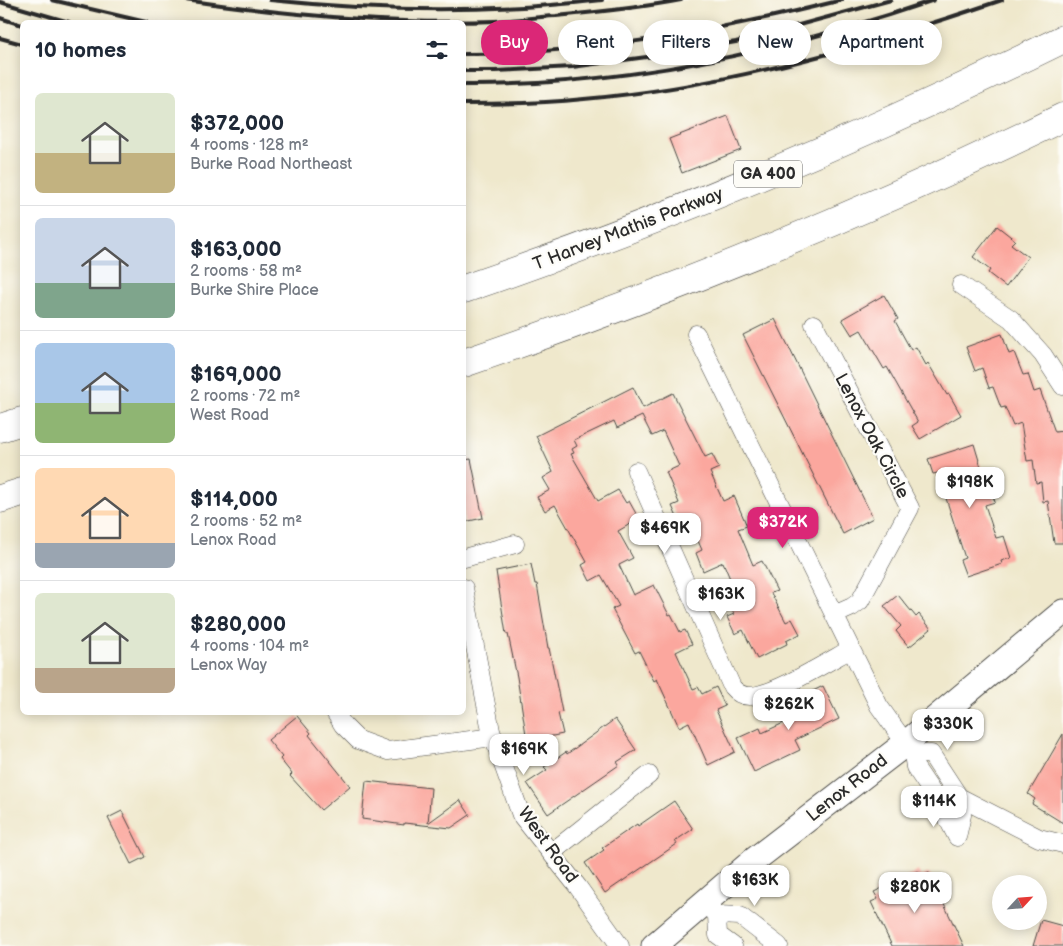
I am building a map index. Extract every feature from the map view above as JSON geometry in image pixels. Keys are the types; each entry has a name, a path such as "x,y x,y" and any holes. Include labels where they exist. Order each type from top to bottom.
{"highway":[{"name":"T Harvey Mathis Parkway","path":"466,288 624,231 793,164 915,110 1063,39"},
{"path":"466,362 622,307 766,250 917,186 1063,117"},
{"path":"0,428 20,422"},
{"path":"0,499 20,493"}],"street":[{"path":"961,285 1011,319 1043,355 1063,386"},
{"name":"Lenox Oak Circle","path":"814,324 910,508 860,601 834,615"},
{"path":"696,334 879,706 909,749 915,767 940,804 957,837 962,816 959,797 931,754 909,749"},
{"path":"636,472 732,687 737,692 748,696 773,690 850,649"},
{"path":"466,557 515,544"},
{"name":"West Road","path":"466,598 493,737 521,815 578,887 620,946"},
{"name":"Lenox Road","path":"654,946 711,909 753,861 909,749 1063,612"},
{"path":"337,715 343,726 358,740 388,751 493,737"},
{"path":"551,853 649,775"},
{"path":"932,792 948,780"},
{"path":"959,797 1039,838 1063,844"},
{"path":"733,946 718,935 711,909 740,916 777,946"}],"building":[{"path":"728,116 741,150 682,173 669,139"},
{"path":"997,226 1015,240 1011,244 1028,257 1006,287 988,273 990,270 973,257"},
{"path":"884,295 898,319 895,321 911,350 916,347 926,365 928,363 961,415 920,439 912,426 918,422 887,367 884,369 861,330 852,335 842,319"},
{"path":"775,319 873,518 843,534 743,335"},
{"path":"1002,334 1009,354 1014,352 1023,375 1028,374 1034,392 1040,390 1055,432 1063,431 1063,543 1054,543 1048,501 1043,502 1041,482 1036,483 1033,460 1027,461 1021,423 1013,426 1005,407 1001,408 993,387 989,388 982,368 975,371 966,347"},
{"path":"633,387 643,408 673,393 705,457 712,454 719,468 710,472 723,501 734,496 747,526 738,529 753,565 762,561 777,591 771,593 786,622 792,619 800,634 786,641 787,644 757,659 743,630 735,634 727,617 734,614 726,597 736,593 723,562 703,571 696,553 702,550 689,520 680,524 672,506 679,503 666,472 679,466 663,431 652,436 642,416 617,428 614,421 574,440 577,446 572,449 574,453 571,454 598,501 618,490 626,503 629,501 639,519 618,531 633,558 619,565 633,595 654,585 669,615 671,614 680,632 685,630 692,644 676,652 693,689 698,687 702,694 716,687 725,706 716,710 735,752 708,765 689,722 679,727 657,679 654,681 639,651 635,653 612,609 619,606 601,575 590,581 582,565 587,562 555,505 545,511 537,497 550,490 543,478 553,472 536,436"},
{"path":"974,444 986,484 989,483 995,502 985,505 996,538 1004,536 1011,558 1001,561 1002,564 966,576 960,560 965,558 938,473 933,474 928,459"},
{"path":"471,459 483,518 466,522 466,460"},
{"path":"531,564 535,584 537,584 562,712 558,713 563,734 527,741 517,677 508,634 506,634 496,571"},
{"path":"898,595 916,617 919,614 931,629 909,647 896,631 901,626 884,606"},
{"path":"823,686 839,719 795,740 800,750 754,772 738,738 760,728 762,733 801,715 797,707 800,705 797,699"},
{"path":"297,716 311,733 309,735 350,786 321,810 290,776 292,774 280,759 282,757 268,740"},
{"path":"615,719 636,750 617,762 619,765 548,814 527,783 547,770 544,767 566,752 567,754"},
{"path":"1063,734 1063,823 1032,804 1035,799 1028,794"},
{"path":"366,781 431,788 428,823 460,800 470,815 451,828 404,823 404,825 362,819"},
{"path":"674,801 693,829 675,841 677,844 605,893 585,863 604,850 602,848"},
{"path":"122,811 145,857 131,864 108,818"},
{"path":"918,871 921,877 929,873 964,946 892,946 871,902 878,899 874,892"},
{"path":"1048,922 1063,926 1063,946 1033,946 1038,930 1048,930"}],"railway":[{"path":"52,0 137,20"},
{"path":"185,0 300,14 378,20"},
{"path":"270,0 395,9 477,9 602,0"},
{"path":"466,22 503,21 635,8 681,0"},
{"path":"466,54 560,50 654,39 749,22 842,0"},
{"path":"466,71 572,67 654,56 736,42 891,0"},
{"path":"466,85 523,84 583,79 643,72 702,62 820,35 934,0"},
{"path":"466,104 524,103 637,93 744,75 900,33 1002,0"},
{"path":"0,2 62,20"},
{"path":"0,18 20,24"},
{"path":"0,38 20,43"}]}
